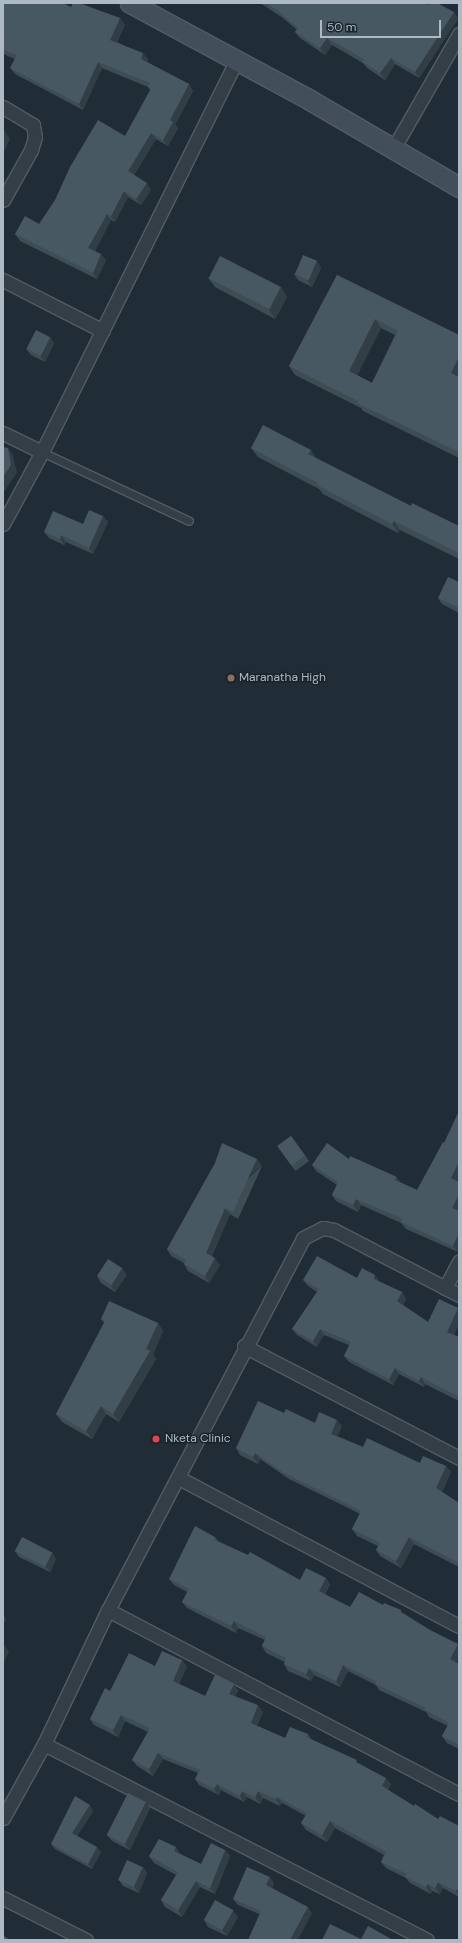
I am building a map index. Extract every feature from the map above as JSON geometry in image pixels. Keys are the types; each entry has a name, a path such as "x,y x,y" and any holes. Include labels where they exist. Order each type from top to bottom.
{"street":[{"path":"130,3 237,59 459,187"},
{"path":"393,149 459,34"},
{"path":"3,524 42,452 103,331 237,59"},
{"path":"3,108 33,125 35,138 31,150 3,200"},
{"path":"3,280 103,331"},
{"path":"3,433 42,452"},
{"path":"3,1818 44,1744 108,1610 179,1478 244,1346 303,1238 323,1228 334,1230 459,1295"},
{"path":"445,1288 459,1262"},
{"path":"244,1346 459,1458"},
{"path":"179,1478 459,1626"},
{"path":"108,1610 459,1794"},
{"path":"44,1744 427,1940"},
{"path":"3,1898 86,1940"}],"lane":[{"path":"42,452 189,521"}],"building":[{"path":"3,3 63,3 71,7 73,3 79,3 120,18 110,40 143,53 141,59 189,84 170,120 173,122 163,140 151,133 128,171 147,183 136,199 124,191 111,216 107,214 88,248 101,254 93,273 15,234 25,216 39,224 55,200 70,167 98,120 125,136 151,89 148,87 150,83 98,62 79,104 10,68 17,55 3,50"},
{"path":"266,3 424,3 428,5 429,3 437,3 454,12 415,72 391,58 380,73 362,62 364,59 327,38 320,48 295,32 298,28"},
{"path":"303,255 317,261 309,280 295,274"},
{"path":"220,256 281,287 269,309 209,278"},
{"path":"337,275 459,335 459,356 451,373 459,377 459,452 357,403 358,401 289,366","holes":["375,319 398,331 372,383 349,371"]},
{"path":"36,330 50,337 41,356 26,349"},
{"path":"263,425 311,450 308,454 411,506 412,503 459,526 459,553 394,521 392,524 317,485 318,483 251,448"},
{"path":"3,447 8,448 11,465 3,477"},
{"path":"89,510 103,516 89,548 61,535 60,539 44,532 53,511 83,524"},
{"path":"448,577 459,582 459,608 438,598"},
{"path":"459,1111 459,1162 451,1178 459,1182 459,1194 452,1208 459,1211 459,1233 453,1246 401,1222 403,1219 356,1199 353,1205 332,1195 338,1182 312,1165 327,1143 349,1159 350,1156 397,1177 395,1180 417,1190 443,1142 444,1143"},
{"path":"291,1136 305,1155 291,1165 277,1146"},
{"path":"222,1143 257,1159 233,1212 225,1208 206,1253 215,1258 205,1276 184,1264 186,1260 167,1249 215,1163"},
{"path":"317,1256 357,1278 362,1268 375,1275 374,1279 402,1292 397,1301 428,1322 439,1299 458,1308 447,1332 459,1337 459,1397 421,1377 419,1381 395,1368 389,1379 344,1356 351,1342 320,1329 313,1341 292,1329 319,1289 303,1280"},
{"path":"108,1259 122,1268 111,1285 97,1276"},
{"path":"109,1301 158,1323 146,1349 150,1351 113,1414 101,1406 86,1431 56,1414 105,1321 101,1319"},
{"path":"258,1401 284,1413 286,1409 315,1423 319,1412 337,1420 331,1434 363,1447 367,1438 420,1463 423,1456 446,1466 436,1488 459,1503 459,1563 409,1537 396,1561 376,1550 380,1543 352,1529 361,1511 284,1473 255,1453 253,1457 236,1448"},
{"path":"195,1526 215,1537 214,1540 248,1555 250,1552 300,1580 306,1568 326,1578 319,1591 350,1607 359,1592 383,1605 384,1603 401,1610 401,1612 430,1630 458,1644 450,1659 459,1664 459,1745 442,1736 449,1723 425,1710 426,1708 375,1684 376,1681 343,1665 336,1681 309,1668 306,1674 284,1664 286,1658 262,1646 266,1637 234,1621 231,1626 182,1602 189,1589 169,1579"},
{"path":"22,1537 52,1552 45,1567 15,1551"},
{"path":"162,1651 182,1660 173,1681 205,1696 215,1675 234,1684 229,1694 258,1705 251,1723 285,1738 290,1727 308,1734 306,1737 357,1760 356,1762 386,1778 382,1786 414,1806 415,1804 438,1819 440,1816 459,1826 459,1890 457,1889 456,1891 438,1882 435,1888 428,1884 426,1887 405,1877 407,1874 381,1862 386,1852 330,1821 322,1835 301,1823 307,1813 277,1797 276,1799 258,1791 255,1797 242,1791 240,1796 217,1784 214,1789 195,1779 200,1770 158,1753 149,1769 132,1760 150,1728 121,1715 113,1730 90,1719 105,1688 110,1691 129,1653 155,1666"},
{"path":"128,1793 146,1802 124,1844 107,1835"},
{"path":"75,1796 90,1805 72,1833 97,1847 88,1864 51,1844"},
{"path":"159,1839 176,1847 174,1851 201,1864 211,1843 225,1850 210,1888 196,1881 178,1910 161,1900 178,1872 149,1856"},
{"path":"127,1860 143,1867 134,1887 118,1880"},
{"path":"247,1867 270,1877 266,1885 308,1907 290,1940 248,1940 261,1911 233,1899"},
{"path":"215,1900 233,1910 222,1930 204,1920"},
{"path":"330,1924 361,1939 368,1926 393,1940 322,1940"},
{"path":"4,1936 10,1940 3,1940"}],"place":[{"name":"Maranatha High","path":"231,678"},
{"name":"Nketa Clinic","path":"156,1439"}]}
